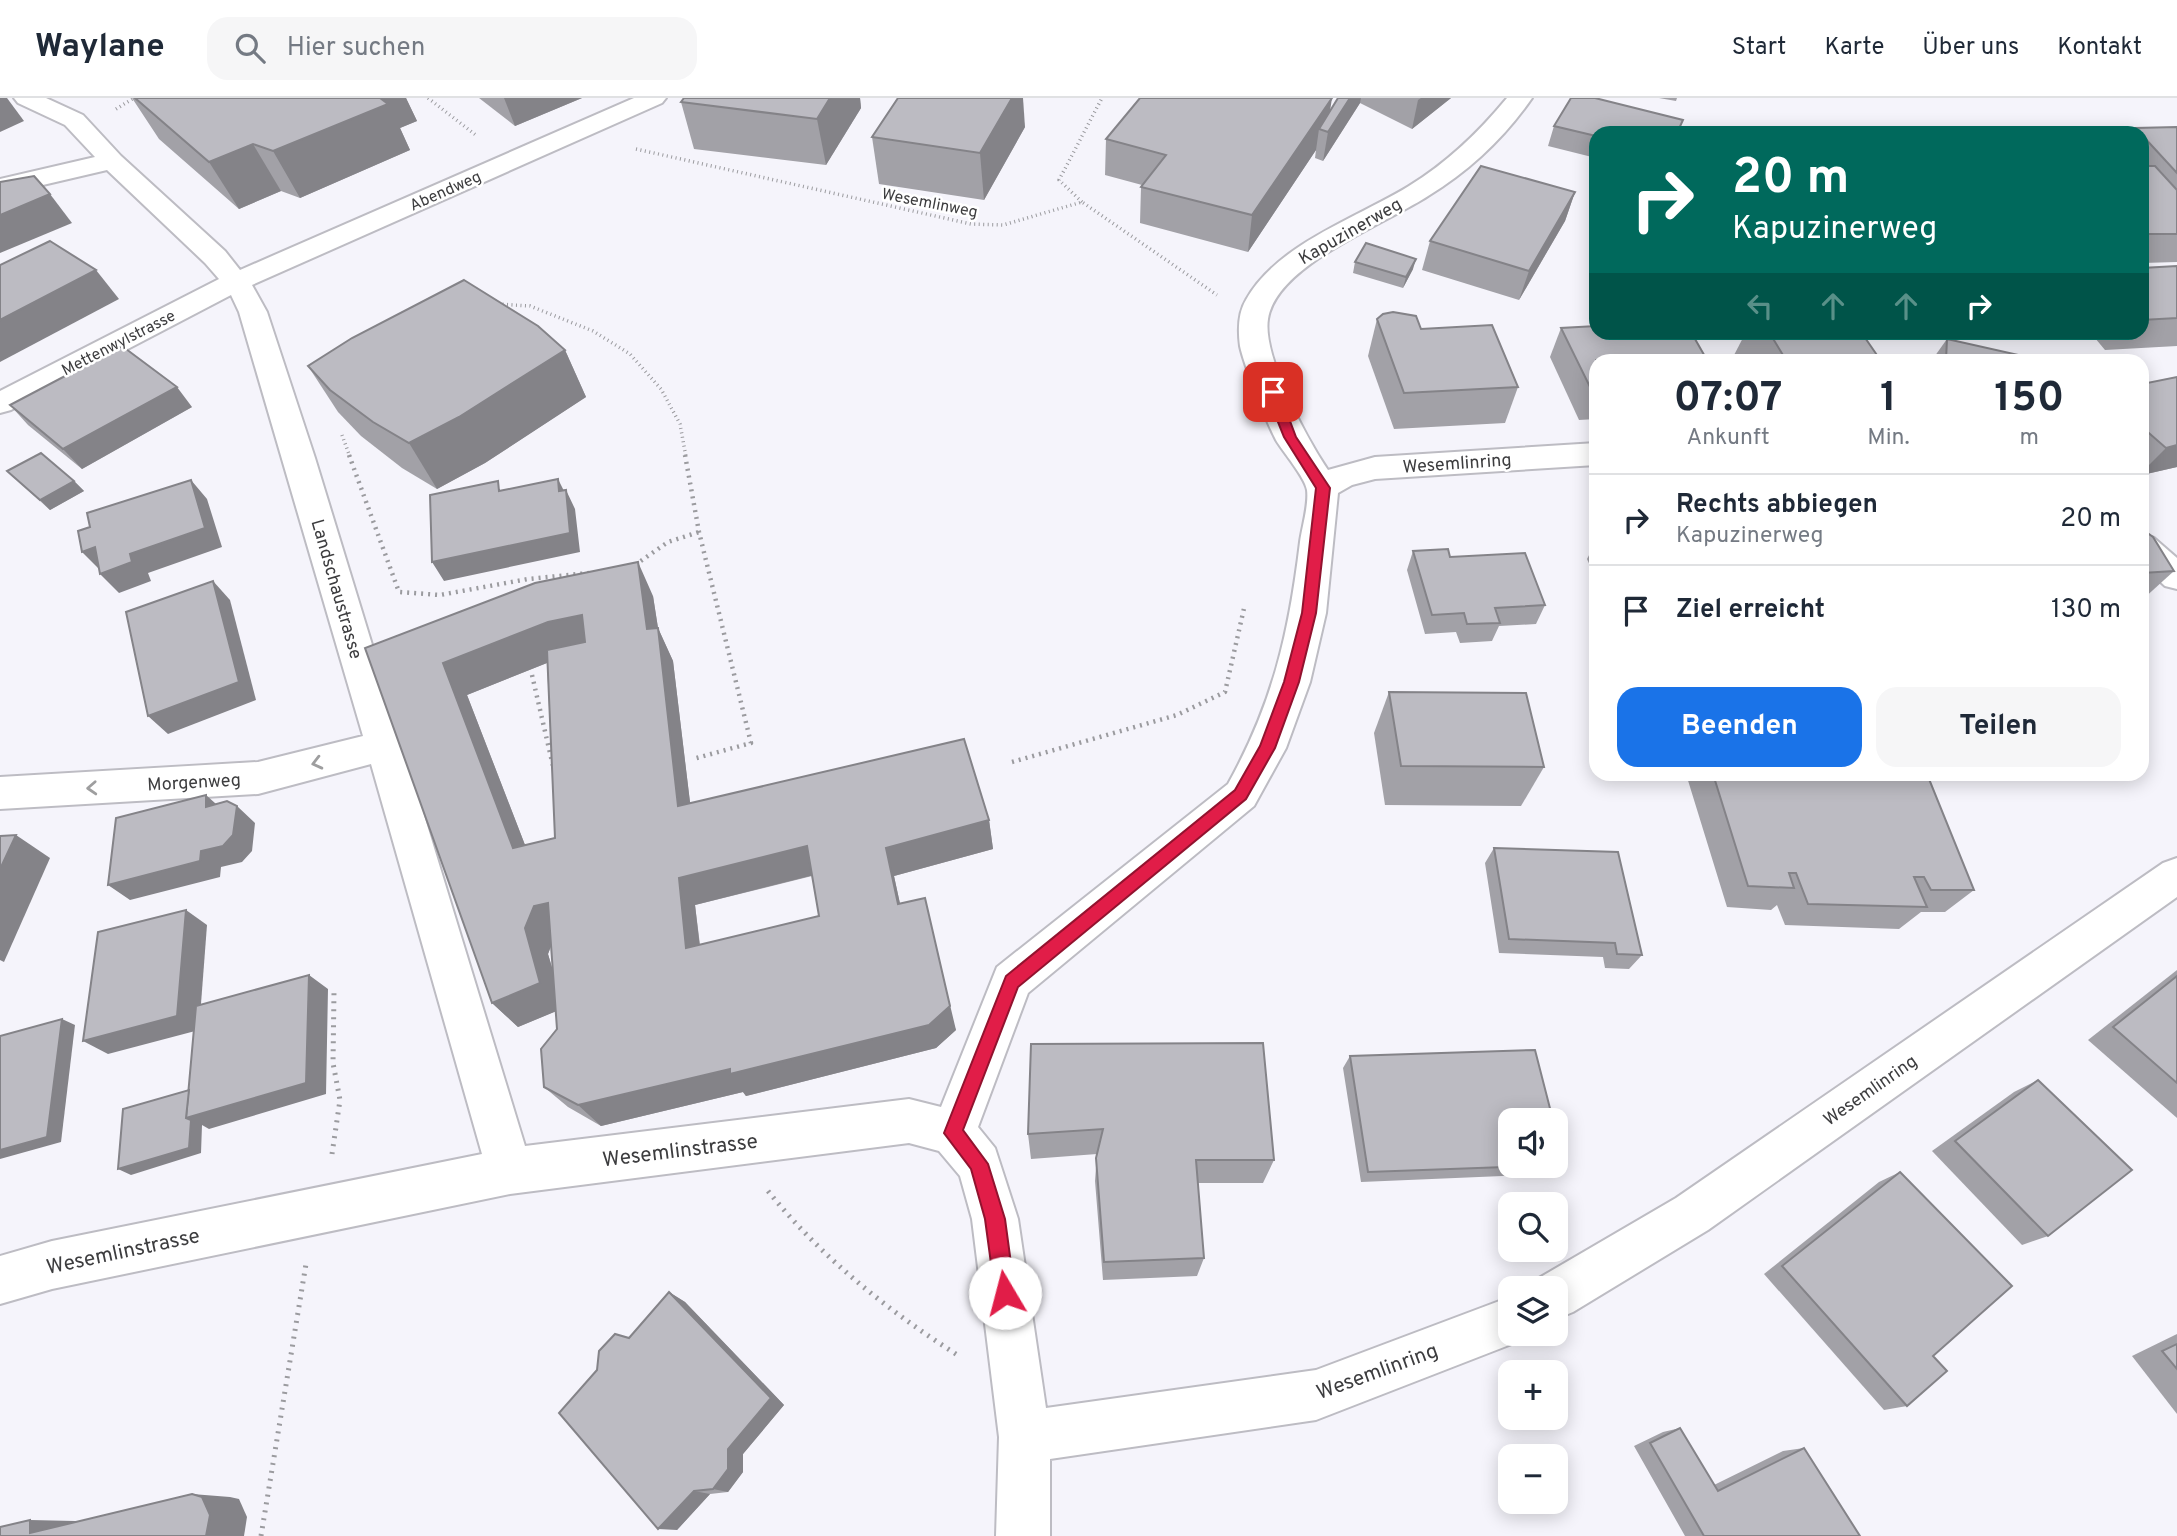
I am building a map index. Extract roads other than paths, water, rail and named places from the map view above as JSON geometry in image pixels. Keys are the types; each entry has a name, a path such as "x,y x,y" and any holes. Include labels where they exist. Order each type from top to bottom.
{"street":[{"name":"Landschaustrasse","path":"26,98 74,120 112,161 215,257 235,282 253,312 510,1171"},
{"name":"Abendweg","path":"235,282 654,98"},
{"name":"Kapuzinerweg","path":"1323,488 1290,437 1255,347 1253,320 1259,301 1278,274 1315,249 1419,191 1450,169 1486,139 1520,98"},
{"path":"0,187 112,161"},
{"name":"Mettenwylstrasse","path":"0,403 235,282"},
{"name":"Wesemlinring","path":"1323,488 1342,476 1375,468 1589,454"},
{"path":"1023,1536 1022,1415 995,1219 979,1164 953,1133 1012,981 1241,794 1267,748 1292,682 1309,613 1323,488"},
{"path":"2149,552 2177,577"},
{"name":"Morgenweg","path":"0,793 258,778 383,746"},
{"name":"Wesemlinring","path":"1568,1288 1692,1214 2177,875"},
{"name":"Wesemlinstrasse","path":"0,1280 52,1265 510,1171 909,1121 953,1133"},
{"name":"Wesemlinring","path":"1022,1415 1157,1419 1316,1395 1498,1326"}]}
